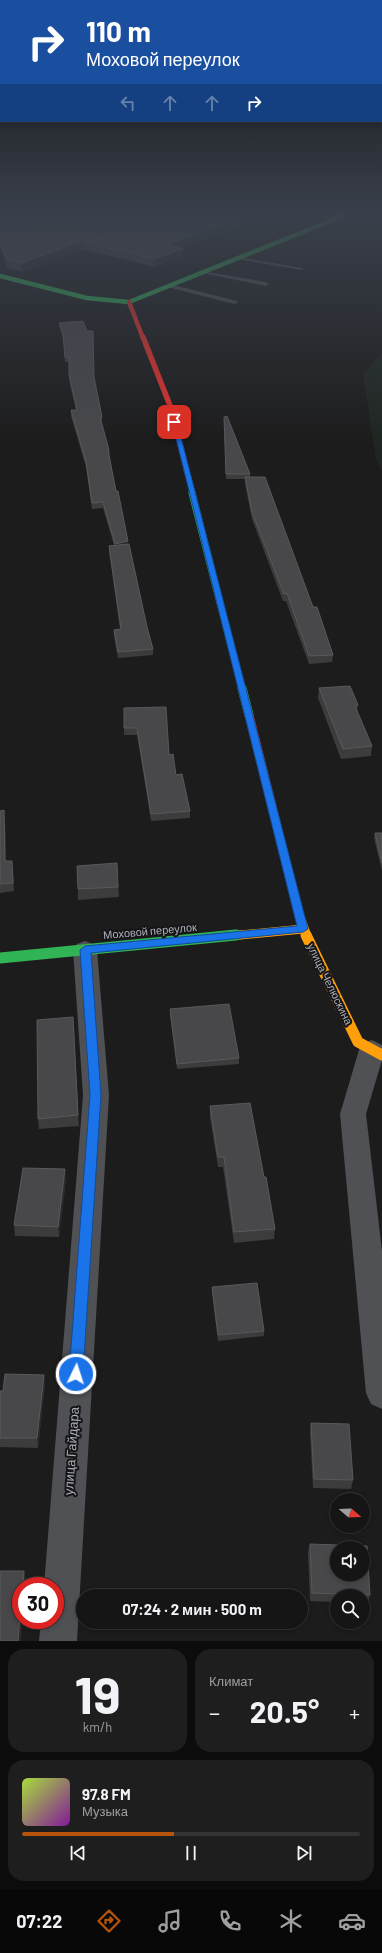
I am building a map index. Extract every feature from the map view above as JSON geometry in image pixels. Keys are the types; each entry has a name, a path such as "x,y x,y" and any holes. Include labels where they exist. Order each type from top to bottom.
{"street":[{"path":"62,292 87,298 129,302 155,292"},
{"name":"улица Челюскина","path":"129,302 171,408 303,929 371,1049 353,1114 382,1393"},
{"name":"Моховой переулок","path":"0,958 303,929"},
{"name":"улица Гайдара","path":"58,1641 96,1095 85,950"}],"lane":[{"path":"192,292 235,302"}],"shaded area":[{"path":"382,353 382,471 376,460 363,374"}],"building":[{"path":"83,321 87,331 93,331 94,377 102,417 100,417 109,450 116,491 118,491 128,541 115,544 103,502 92,503 86,462 71,410 77,410 69,374 69,357 65,357 63,334 59,323"},
{"path":"227,416 250,474 226,474 224,417"},
{"path":"245,477 265,477 313,607 317,607 333,655 309,656 287,593 284,594 252,512"},
{"path":"129,544 153,649 118,652 114,630 121,629 109,546"},
{"path":"350,686 358,705 355,706 372,746 343,749 319,688"},
{"path":"166,707 169,755 173,754 176,775 182,774 190,811 151,814 137,728 124,728 124,708"},
{"path":"4,810 5,861 12,861 13,883 0,884 0,811"},
{"path":"375,833 382,833 382,863 381,859"},
{"path":"117,863 118,887 78,889 77,866"},
{"path":"229,1004 239,1058 177,1064 170,1009"},
{"path":"73,1017 78,1115 38,1119 37,1020"},
{"path":"250,1103 264,1177 266,1177 275,1229 234,1232 224,1157 218,1157 210,1106"},
{"path":"23,1168 65,1169 58,1227 14,1225"},
{"path":"257,1283 264,1331 218,1335 212,1287"},
{"path":"5,1374 44,1375 37,1438 0,1438 0,1391 3,1391"},
{"path":"311,1423 349,1424 353,1480 314,1479"},
{"path":"310,1544 330,1545 330,1581 369,1581 370,1589 330,1589 330,1594 312,1593"},
{"path":"0,1571 24,1571 24,1577 12,1577 12,1629 19,1629 18,1641 0,1641"}],"traffic: fast":[{"path":"62,292 87,298 129,302 155,292"},
{"path":"186,468 249,715"},
{"path":"0,958 240,935"}],"traffic: slow":[{"path":"299,914 303,929 358,1042 382,1055"},
{"path":"240,935 303,929"}],"traffic: jam":[{"path":"129,302 171,408 186,468"},
{"path":"249,715 299,914"}],"route":[{"path":"76,1374 96,1095 85,950 303,929 174,422"}]}
